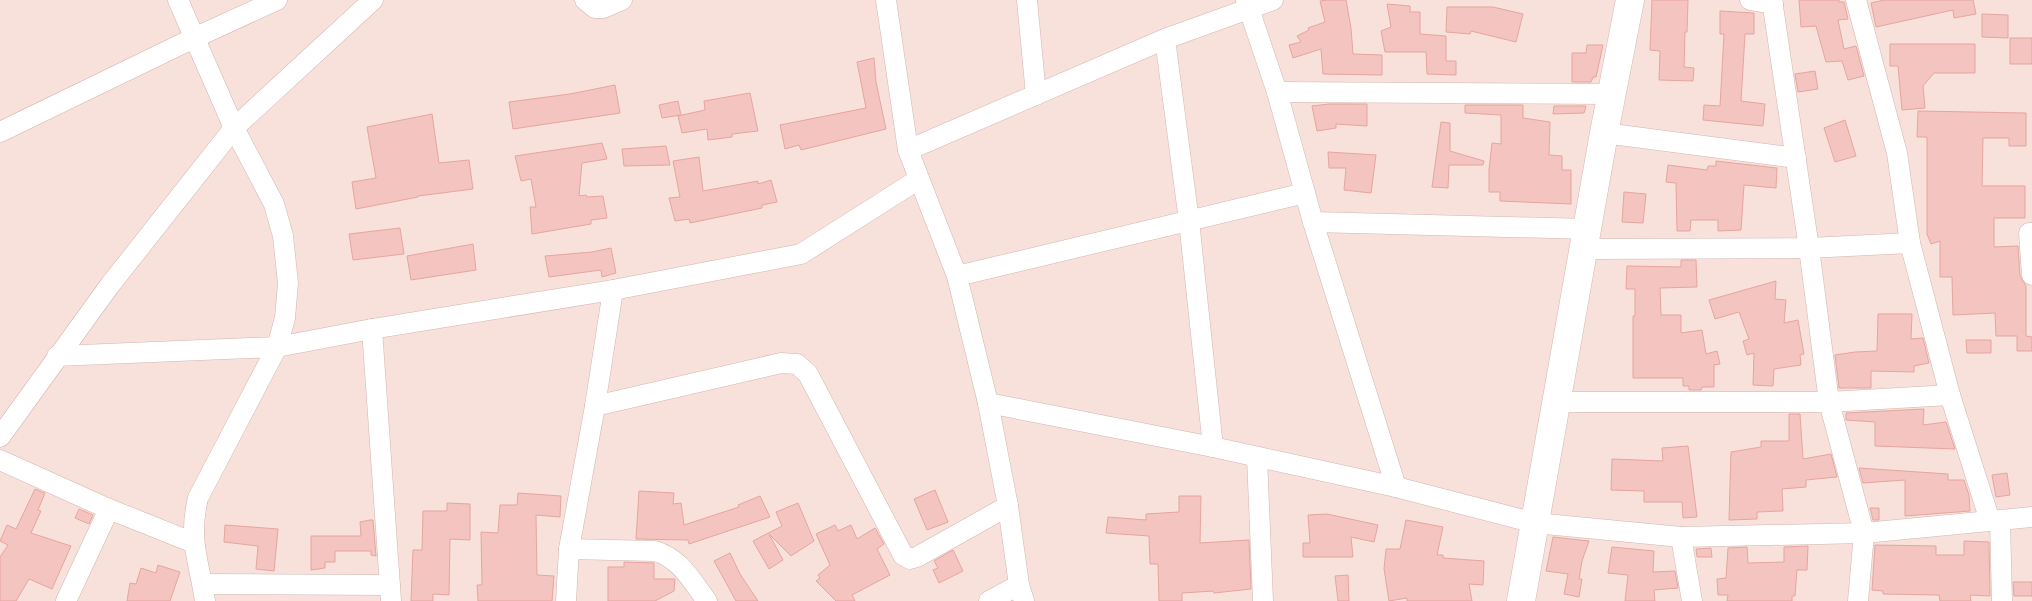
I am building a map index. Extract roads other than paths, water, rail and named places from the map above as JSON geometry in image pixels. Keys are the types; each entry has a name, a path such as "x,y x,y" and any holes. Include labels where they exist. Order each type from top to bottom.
{"street":[{"path":"178,0 234,128 274,204 283,236 288,283 285,318 277,347 198,498 193,520 194,543 204,593 390,593 372,329"},
{"path":"0,132 277,0"},
{"path":"1,433 148,234 234,128 373,0"},
{"path":"585,0 595,8 603,8 622,0"},
{"path":"886,0 908,150 957,276 988,403 1008,506 1022,593 988,601"},
{"path":"1027,0 1036,96"},
{"path":"908,150 1247,4 1273,0"},
{"path":"1521,601 1555,402 1630,0"},
{"path":"1750,0 1772,2 1810,248 1829,402 1864,533 1858,601"},
{"path":"1856,0 1897,153 1910,242 1950,395 1995,521 2002,601"},
{"path":"1247,4 1277,92 1313,222 1396,487"},
{"path":"1165,39 1189,221 1213,447"},
{"path":"1277,92 1612,94"},
{"path":"1604,133 1796,158"},
{"path":"57,356 277,347 372,329 613,290 801,254 919,179"},
{"path":"957,276 1305,193"},
{"path":"1313,222 1586,239 1810,248 1910,242"},
{"path":"2032,233 2029,233 2032,275"},
{"path":"566,601 569,549 595,406 613,290"},
{"path":"595,406 781,363 798,364 808,374 903,555 910,559 917,557 1008,506"},
{"path":"1555,402 1829,402 1950,395"},
{"path":"988,403 1213,447 1396,487 1535,523 1681,537 1864,533 2032,517"},
{"path":"1257,457 1263,601"},
{"path":"0,460 194,543"},
{"path":"66,601 109,508"},
{"path":"1681,537 1692,601"},
{"path":"569,549 655,551 665,554 678,562 707,601"}]}
